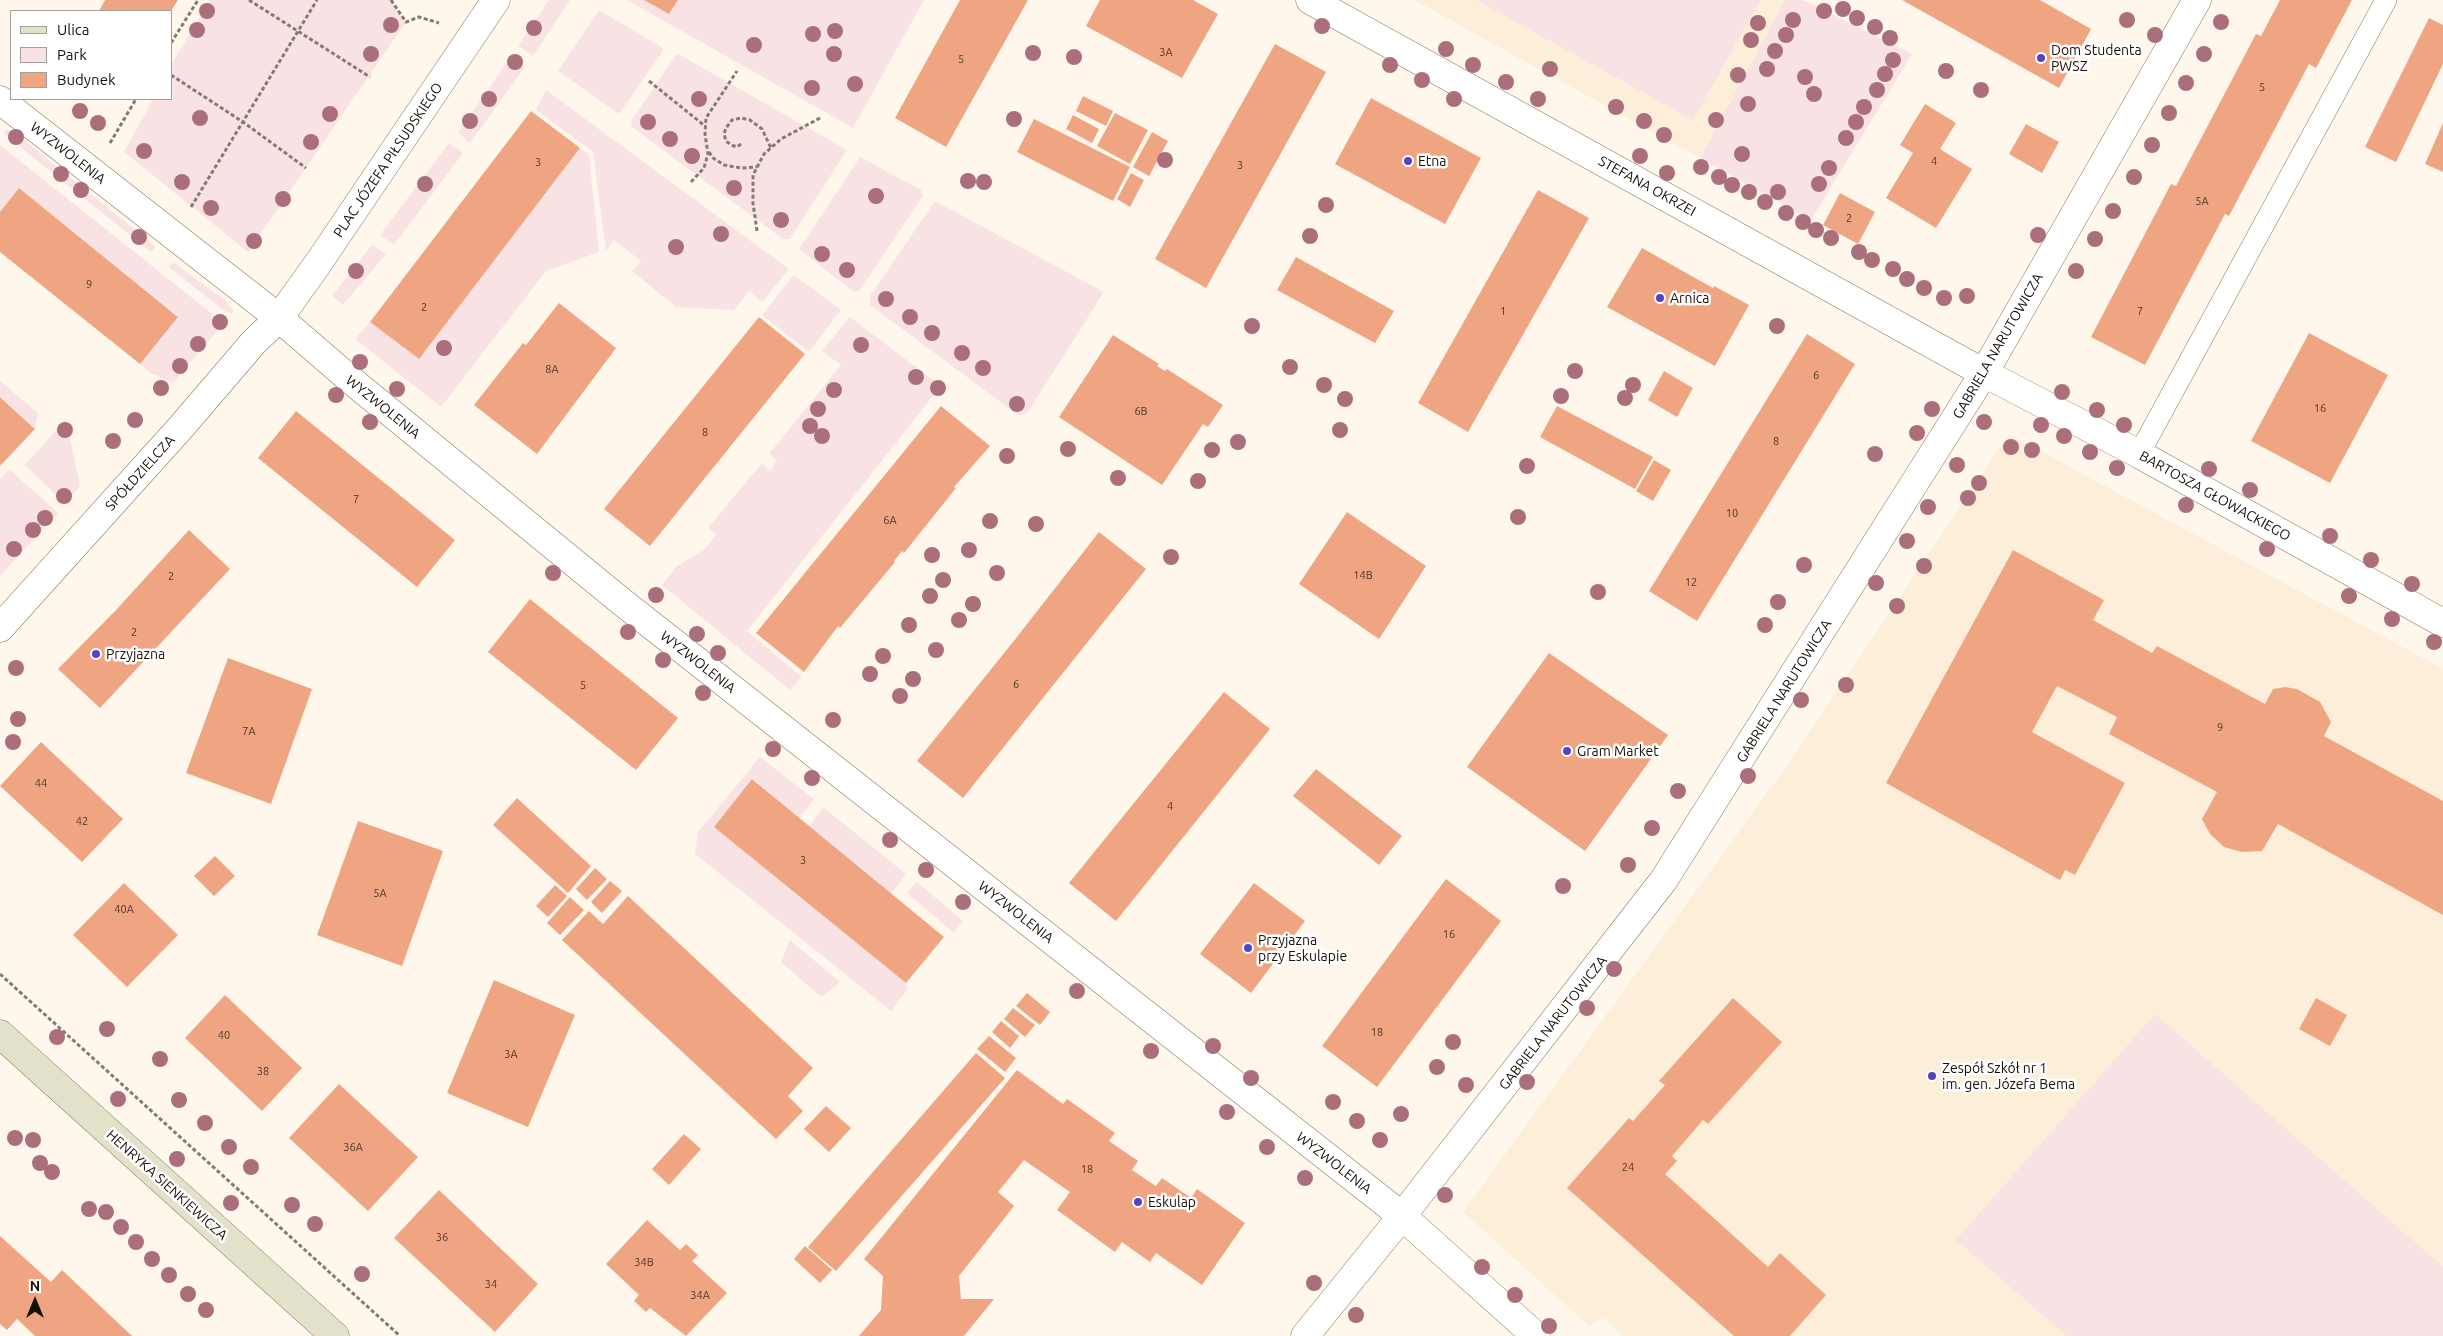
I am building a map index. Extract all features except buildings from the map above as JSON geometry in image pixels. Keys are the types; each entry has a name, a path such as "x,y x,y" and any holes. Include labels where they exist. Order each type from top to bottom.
{"street":[{"name":"PLAC JÓZEFA PIŁSUDSKIEGO","path":"279,318 330,246 496,0"},
{"name":"STEFANA OKRZEI","path":"1310,0 1984,373"},
{"name":"GABRIELA NARUTOWICZA","path":"1305,1336 1402,1216 1663,882 1984,373 2197,0"},
{"name":"WYZWOLENIA","path":"0,100 279,318 352,381 622,602 1402,1216 1536,1336"},
{"name":"SPÓŁDZIELCZA","path":"0,628 182,426 253,343 279,318"},
{"name":"BARTOSZA GŁOWACKIEGO","path":"1984,373 2139,454 2443,623"},
{"name":"HENRYKA SIENKIEWICZA","path":"0,1034 335,1336"}],"lane":[{"path":"2139,454 2386,0"}],"path":[{"path":"172,41 198,0"},
{"path":"249,0 370,76"},
{"path":"184,201 191,207 317,0"},
{"path":"391,0 406,22 419,17 440,23 447,28"},
{"path":"691,182 704,168 707,150 706,118 737,71"},
{"path":"172,76 243,122 306,168"},
{"path":"649,81 706,126"},
{"path":"117,148 110,142 135,100"},
{"path":"740,144 737,147 731,145 726,141 724,134 732,120 740,118 750,120 762,129 771,148"},
{"path":"757,231 753,203 753,175 764,154 781,139 820,118"},
{"path":"707,150 713,158 724,165 741,168 758,167"},
{"path":"0,974 400,1336"}],"shaded area":[{"path":"1414,0 1785,0 1700,158"},
{"path":"2009,434 2443,669 2443,1336 1623,1336 1603,1318 1589,1326 1463,1212 1786,767"}],"green space":[{"path":"210,0 391,0 406,22 248,252 124,152 152,100 172,100 172,63"},
{"path":"549,0 570,0 533,56 518,46"},
{"path":"627,0 644,0 669,14 678,0 924,0 853,128"},
{"path":"1476,0 1760,0 1693,120"},
{"path":"1785,0 1803,0 1912,54 1811,220 1700,158"},
{"path":"599,10 663,48 663,51 619,114 558,71"},
{"path":"676,55 680,55 847,150 790,239 783,239 632,127 631,121"},
{"path":"511,56 525,67 470,143 458,133"},
{"path":"546,90 789,269 762,302 749,291 734,310 676,307 632,271 641,261 614,240 606,251 593,152 536,110"},
{"path":"7,130 12,130 156,247 151,252 3,133"},
{"path":"449,143 463,153 394,245 380,235"},
{"path":"0,145 211,313 222,325 173,383 151,373 140,364 178,316 19,188 0,212"},
{"path":"580,148 589,154 599,252 546,271 441,407 355,339 370,322 419,359"},
{"path":"860,157 921,190 923,196 860,290 854,292 799,249"},
{"path":"935,201 1104,292 1028,412 1023,415 1018,415 870,305 870,296"},
{"path":"372,245 386,254 343,305 332,296"},
{"path":"173,262 226,301 234,311 231,314 219,307 169,267"},
{"path":"794,275 841,310 809,352 762,315"},
{"path":"850,317 941,386 747,631 802,677 790,690 662,585 677,566 705,549 716,535 708,528 762,463 770,471 777,461 769,454 841,365 822,351"},
{"path":"0,381 38,413 35,428 0,396"},
{"path":"66,419 80,486 65,504 25,465"},
{"path":"9,469 58,513 0,576 0,479"},
{"path":"760,757 814,799 799,819 753,778 714,827 906,983 908,989 891,1011 695,854 698,832"},
{"path":"823,807 906,874 891,894 809,827"},
{"path":"917,882 963,921 954,933 907,893"},
{"path":"790,940 840,982 821,997 781,962"},
{"path":"2155,1014 2443,1267 2443,1336 2067,1336 1956,1240"}],"place":[{"name":"Dom Studenta PWSZ","path":"2041,58"},
{"name":"Etna","path":"1408,161"},
{"name":"Arnica","path":"1660,298"},
{"name":"Przyjazna","path":"96,654"},
{"name":"Gram Market","path":"1567,751"},
{"name":"Przyjazna przy Eskulapie","path":"1248,948"},
{"name":"Zespół Szkół nr 1 im. gen. Józefa Bema","path":"1932,1076"},
{"name":"Eskulap","path":"1138,1202"}]}
